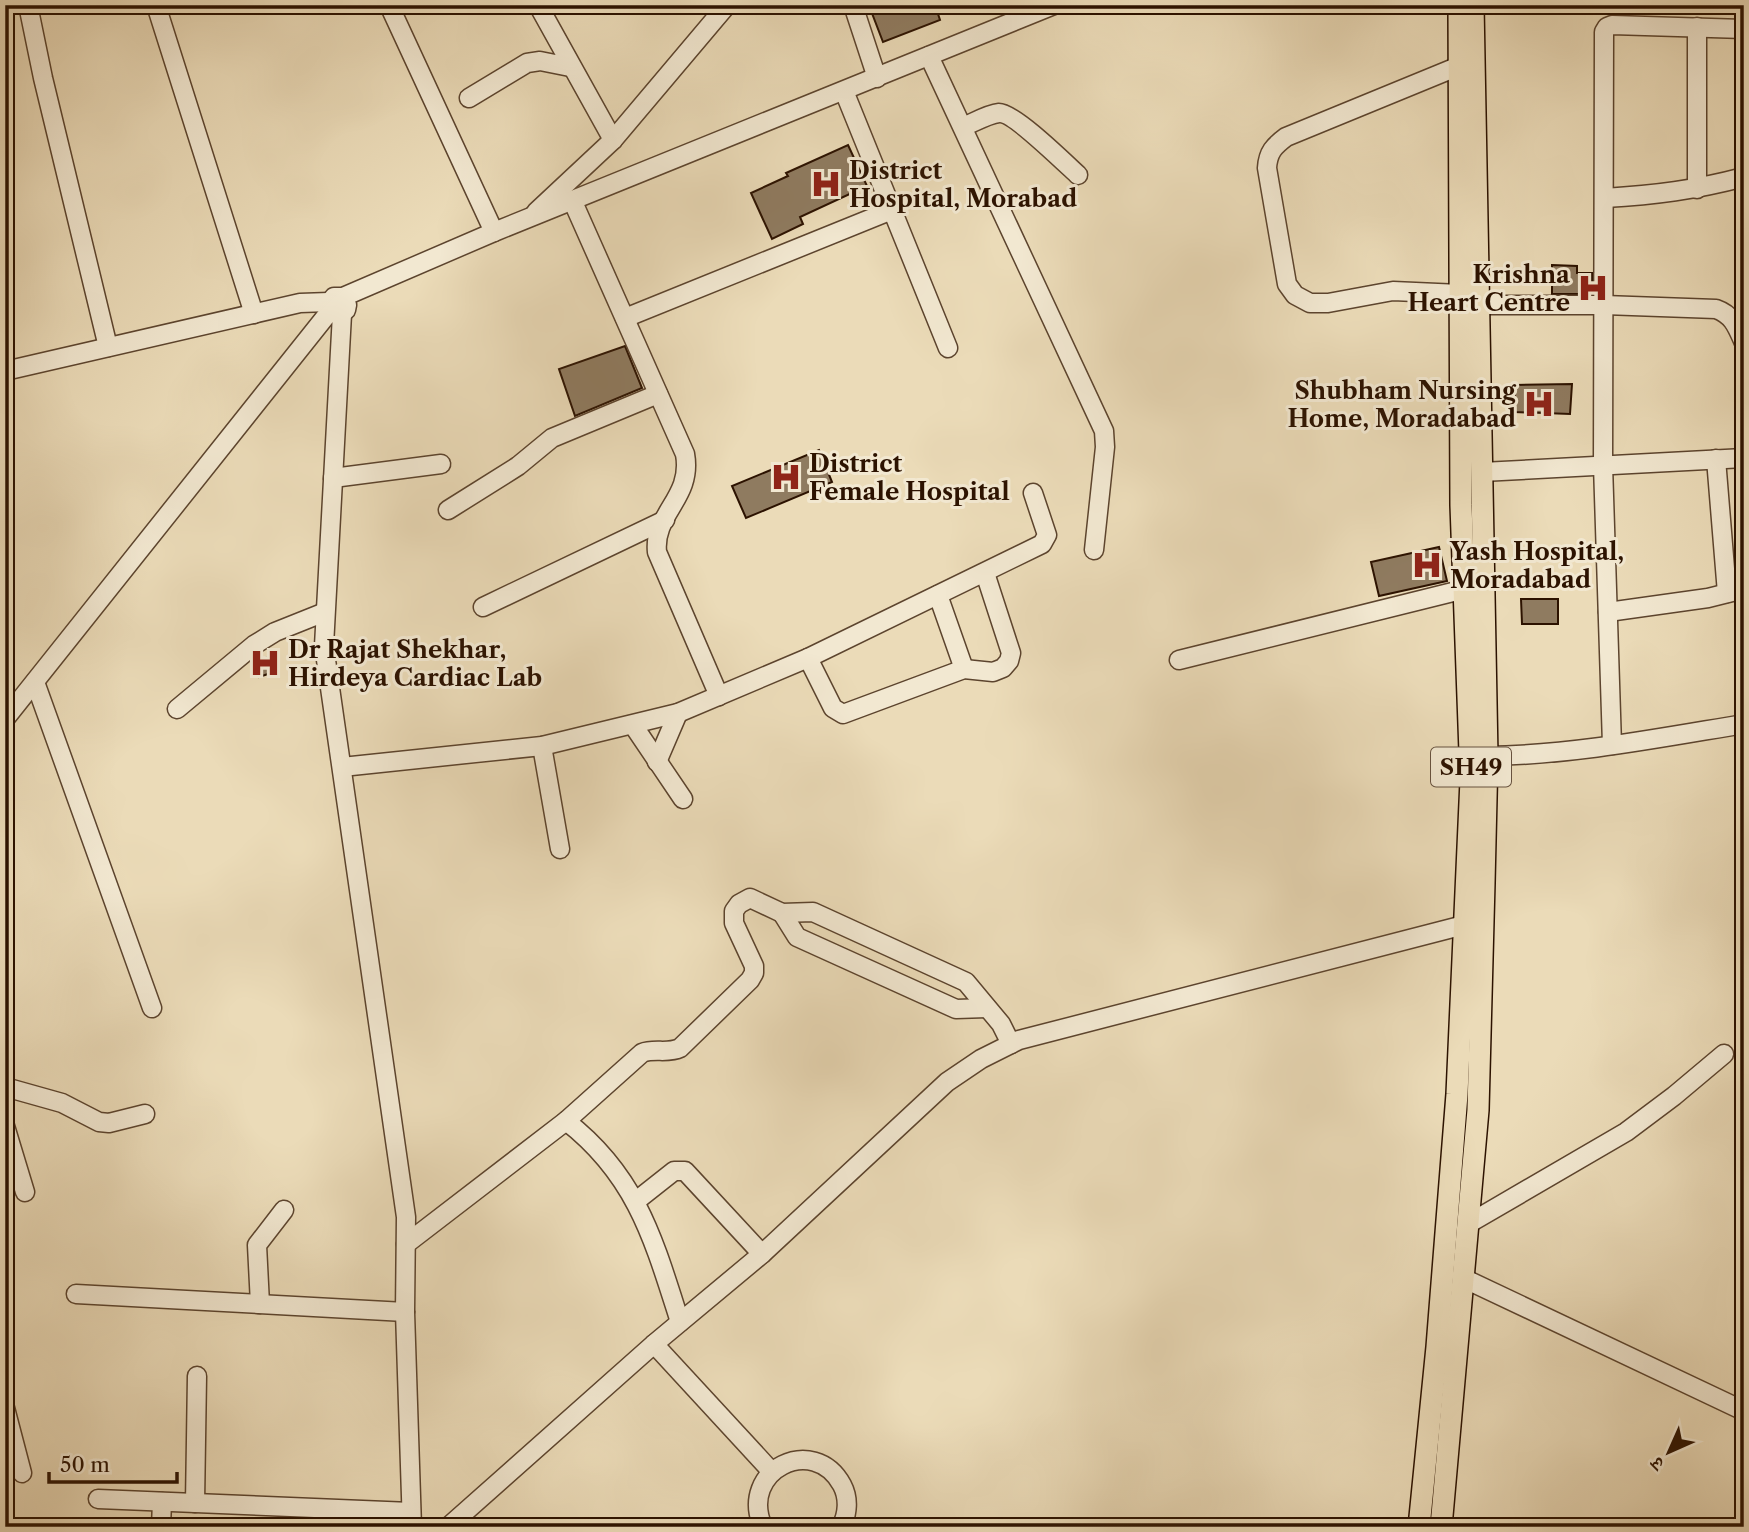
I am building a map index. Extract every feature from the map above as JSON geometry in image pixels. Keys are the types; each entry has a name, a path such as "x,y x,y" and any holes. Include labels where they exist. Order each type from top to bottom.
{"main road":[{"name":"SH49","path":"1419,1527 1453,1147 1471,780 1461,505 1459,5"},
{"name":"SH49","path":"1441,1527 1478,1111 1487,756 1473,5"}],"street":[{"path":"28,5 108,347"},
{"path":"156,5 254,314"},
{"path":"389,5 494,232"},
{"path":"538,5 570,67 613,140"},
{"path":"528,219 613,140 727,5"},
{"path":"853,5 877,78"},
{"path":"5,719 336,306 494,232 1054,5"},
{"path":"1612,745 1602,465 1604,32 1612,25 1744,29"},
{"path":"1697,27 1697,189"},
{"path":"929,56 1104,431 1105,447 1094,550"},
{"path":"469,98 527,63 540,61 570,67"},
{"path":"1459,66 1286,137 1274,146 1268,155 1266,168 1287,284 1295,295 1310,303 1328,303 1393,291 1460,294"},
{"path":"844,91 948,348"},
{"path":"963,127 997,113 1007,115 1049,148 1078,176"},
{"path":"1605,198 1664,194 1744,177"},
{"path":"573,202 685,454 688,469 686,481 656,542 657,552 719,696"},
{"path":"625,318 892,210"},
{"path":"5,371 300,303 336,306"},
{"path":"1479,305 1604,305 1716,309 1734,319 1744,343"},
{"path":"98,1499 194,1503 412,1519 405,1312 406,1217 324,646 333,478 336,306"},
{"path":"448,510 518,466 552,438 658,394"},
{"path":"1482,472 1744,458"},
{"path":"1608,612 1735,591 1716,459"},
{"path":"333,478 441,464"},
{"path":"342,767 542,746 633,725 719,696 808,658 1042,544 1047,535 1033,493"},
{"path":"483,607 665,520"},
{"path":"808,658 833,708 843,714 964,669 993,672 1003,668 1011,653 985,573"},
{"path":"1179,660 1465,589"},
{"path":"938,595 964,669"},
{"path":"177,709 254,645 275,632 325,612"},
{"path":"35,682 152,1008"},
{"path":"657,762 678,712"},
{"path":"1487,756 1519,756 1612,745 1744,724"},
{"path":"633,725 683,799"},
{"path":"542,746 560,849"},
{"path":"406,1244 566,1121 642,1053 680,1048 750,981 754,966 734,923 734,911 739,904 750,898 782,913 813,912 966,982 1002,1024 1011,1044"},
{"path":"782,913 797,937 956,1009 987,1008"},
{"path":"448,1527 654,1344 762,1254 947,1082 981,1059 1019,1040 1464,925"},
{"path":"1468,1224 1626,1132 1724,1054"},
{"path":"5,1087 62,1103 99,1122 108,1123 145,1114"},
{"path":"566,1121 585,1136 612,1167 636,1201 654,1240 680,1322"},
{"path":"5,1126 25,1192"},
{"path":"636,1201 674,1171 685,1171 762,1254"},
{"path":"260,1304 257,1245 284,1210"},
{"path":"1463,1278 1744,1411"},
{"path":"76,1294 405,1312"},
{"path":"654,1344 772,1472"},
{"path":"194,1503 197,1376"},
{"path":"5,1408 8,1435 22,1473"},
{"path":"763,1527 757,1511 763,1483 772,1472 784,1464 799,1460 813,1461 838,1478 845,1491 847,1506 841,1527"},
{"path":"161,1527 162,1502"}],"building":[{"path":"877,5 935,5 940,20 883,42 870,8"},
{"path":"848,145 867,186 800,217 803,224 772,239 751,193 788,176 786,173"},
{"path":"1552,265 1577,266 1577,273 1592,273 1592,294 1552,294"},
{"path":"625,346 642,388 575,416 559,369"},
{"path":"1572,384 1570,414 1515,412 1515,385"},
{"path":"819,450 832,482 746,518 732,486"},
{"path":"1439,547 1447,581 1379,596 1371,562"},
{"path":"1521,599 1558,599 1558,624 1522,624"},
{"path":"269,657 274,672 259,677 254,661"}],"place":[{"name":"District Hospital, Morabad","path":"826,184"},
{"name":"Krishna Heart Centre","path":"1593,288"},
{"name":"Shubham Nursing Home, Moradabad","path":"1539,404"},
{"name":"District Female Hospital","path":"786,477"},
{"name":"Yash Hospital, Moradabad","path":"1427,565"},
{"name":"Dr Rajat Shekhar, Hirdeya Cardiac Lab","path":"265,663"}]}
